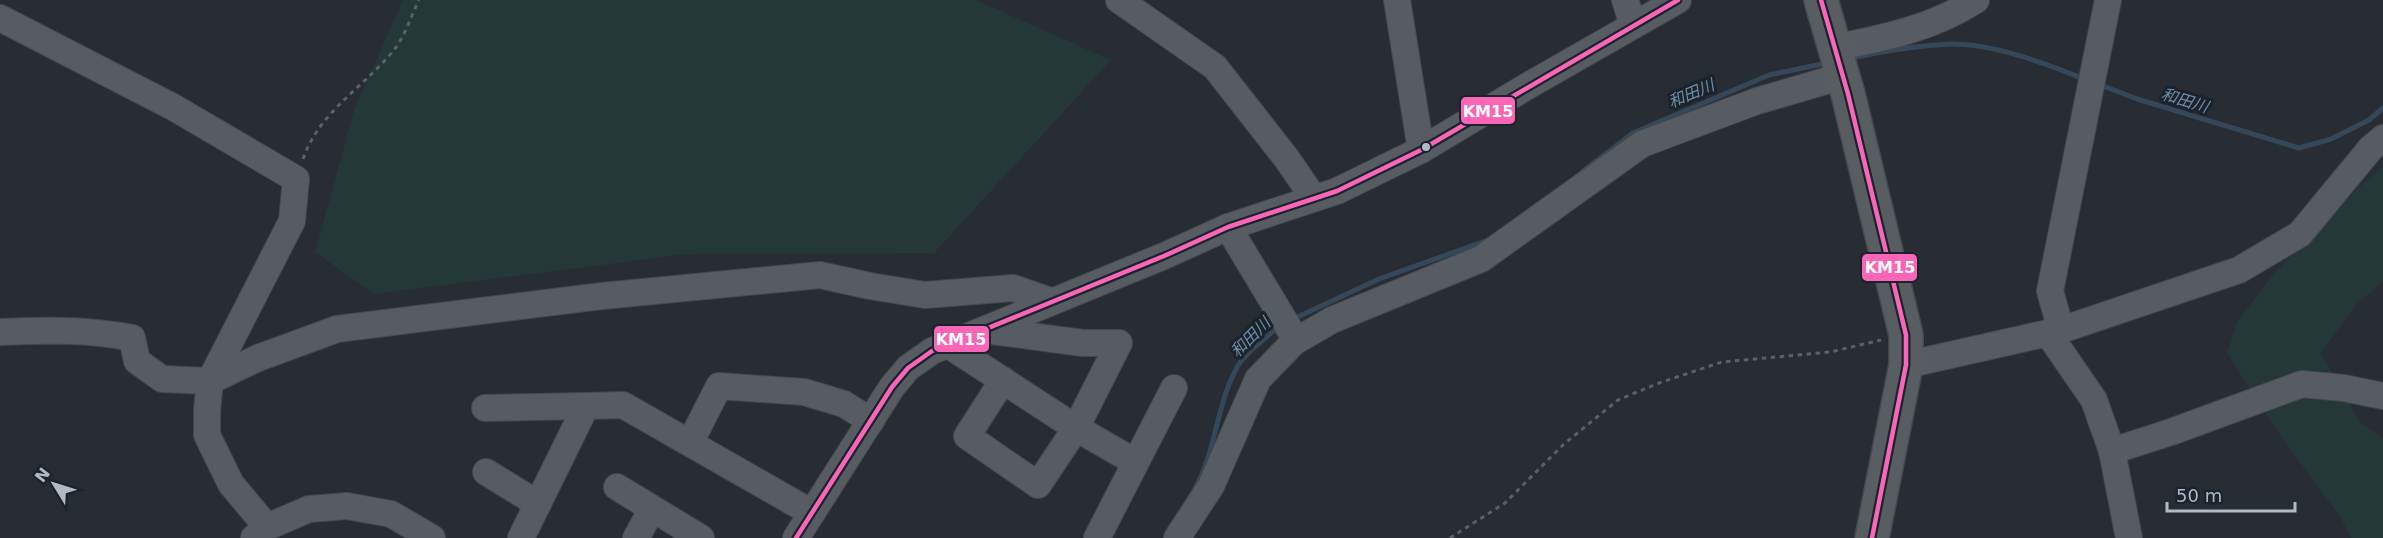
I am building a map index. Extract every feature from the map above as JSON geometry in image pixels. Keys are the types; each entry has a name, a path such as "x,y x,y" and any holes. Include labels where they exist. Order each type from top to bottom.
{"main road":[{"path":"1821,0 1839,62 1906,350 1872,538"}],"street":[{"path":"1119,0 1215,67 1287,159 1313,197"},
{"path":"1397,0 1421,150"},
{"path":"1625,0 1633,24"},
{"path":"796,538 892,387 908,368 932,351 1164,256 1228,227 1313,197 1337,191 1421,150 1633,24 1678,0"},
{"path":"1177,538 1211,486 1258,379 1296,340 1332,320 1480,259 1642,144 1757,101 1899,35 1945,8 1976,0"},
{"path":"2108,0 2050,291 2055,331 2094,400 2112,451 2129,538"},
{"path":"0,18 173,107 296,178 292,221 210,381 207,435 231,484 260,533 309,509 347,506 391,514 432,538"},
{"path":"1906,350 2055,331 2239,270 2300,234 2371,148 2383,138"},
{"path":"1228,227 1296,340"},
{"path":"0,332 52,330 104,332 132,338 136,362 162,379 210,381 258,358 337,329 613,295 820,276 925,295 1013,288 1051,301"},
{"path":"983,330 1083,343 1119,343 1076,428 1038,485 967,436 1003,380"},
{"path":"947,344 1076,428 1135,462"},
{"path":"2112,451 2302,384 2344,387 2383,396"},
{"path":"690,443 719,386 804,392 844,404 871,421"},
{"path":"1097,538 1174,388"},
{"path":"485,408 623,405 812,513"},
{"path":"522,538 586,406"},
{"path":"486,471 538,504"},
{"path":"617,487 701,538"},
{"path":"636,538 652,508"}],"path":[{"path":"296,178 309,142 322,123 395,48 419,0"},
{"path":"1450,538 1505,503 1564,444 1618,400 1659,382 1722,362 1830,352 1906,350"}],"shaded area":[{"path":"403,0 976,0 1111,60 934,253 687,254 374,294 315,252 355,107"},
{"path":"2383,166 2383,282 2358,303 2321,353 2359,421 2383,438 2383,538 2351,538 2339,515 2280,435 2227,353 2237,322 2276,271 2358,188"}],"waterway":[{"name":"和田川","path":"1848,59 1911,48 1949,44 1966,45 2018,55 2084,79"},
{"name":"和田川","path":"1583,171 1633,133 1769,75 1827,63"},
{"name":"和田川","path":"2098,84 2137,99 2299,148 2331,139 2369,120 2383,108"},
{"name":"和田川","path":"1291,320 1379,279 1491,239"},
{"name":"和田川","path":"1195,488 1208,458 1231,379 1243,359 1280,325"}],"transit line":[{"name":"KM15","path":"796,538 892,387 908,368 932,351 1164,256 1228,227 1337,191 1421,150 1678,0"},
{"name":"KM15","path":"1821,0 1848,94 1906,335 1906,365 1872,538"}]}
